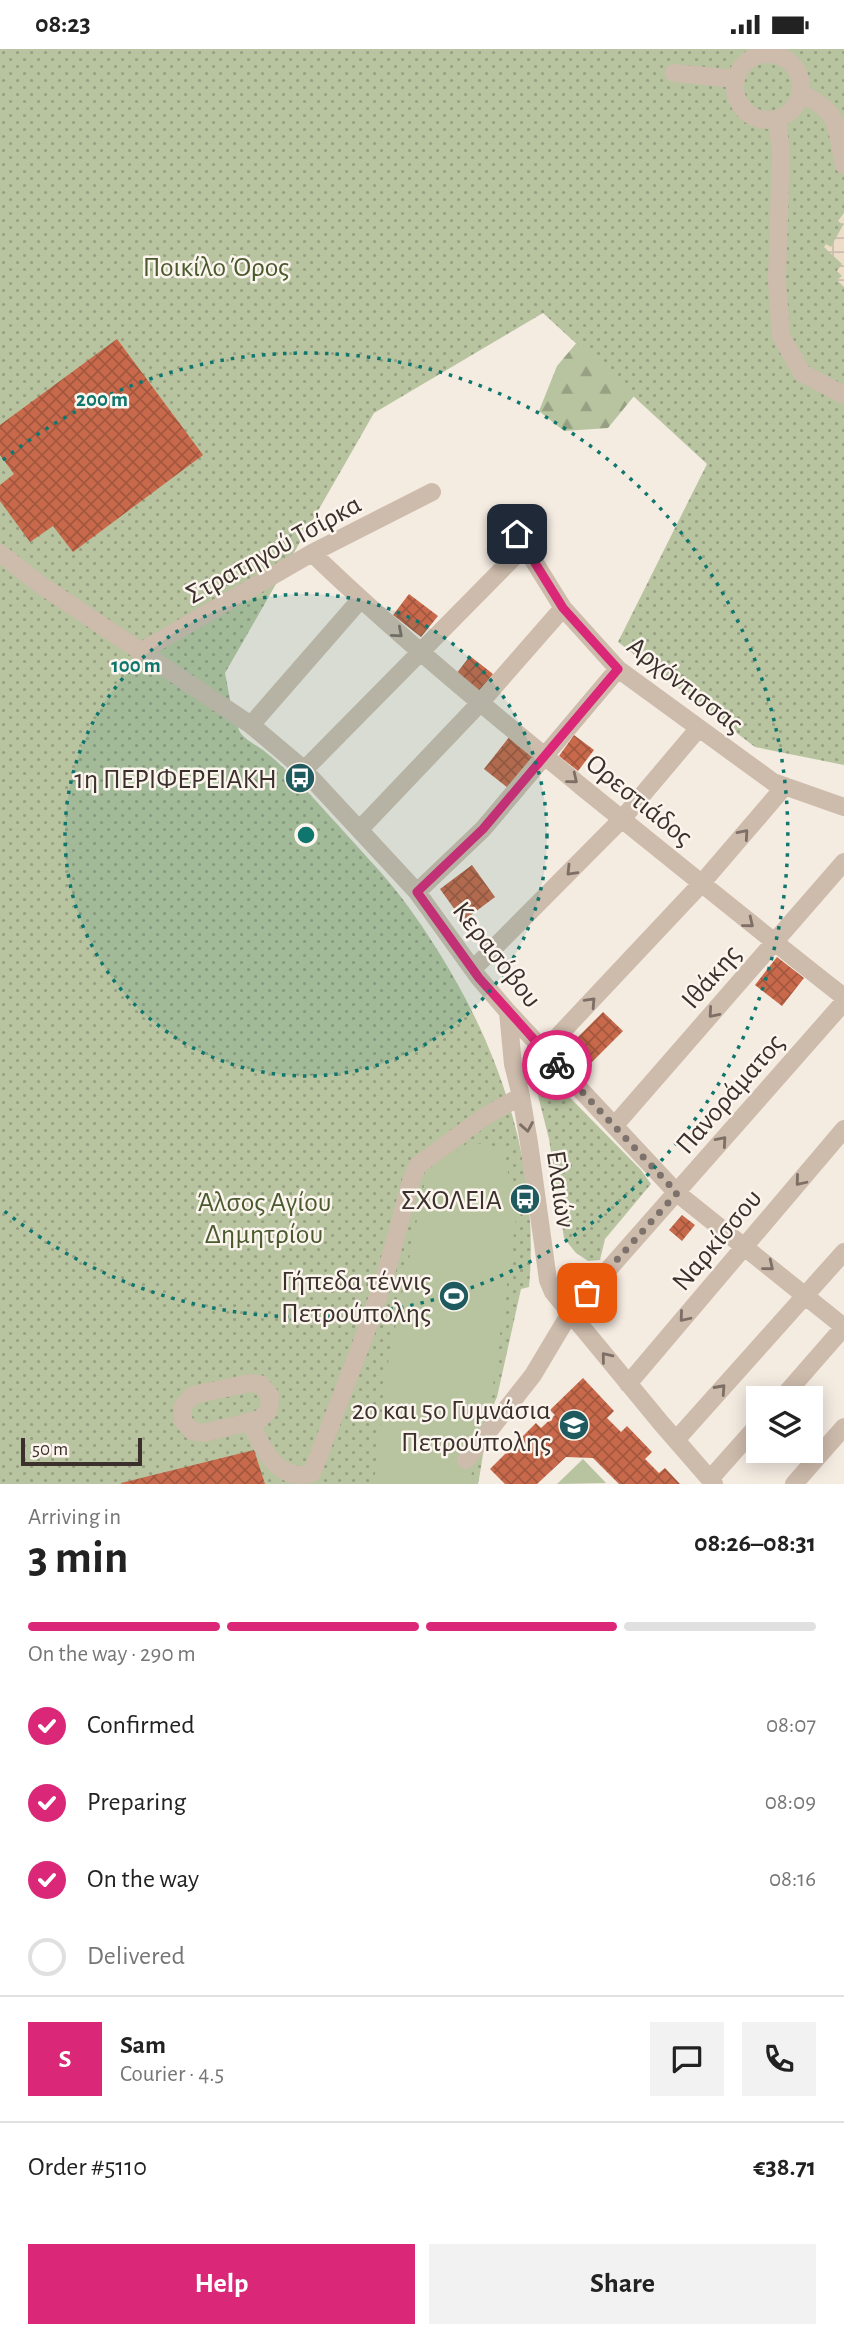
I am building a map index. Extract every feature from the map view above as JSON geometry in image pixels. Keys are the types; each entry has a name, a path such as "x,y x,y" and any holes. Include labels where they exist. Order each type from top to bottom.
{"street":[{"path":"784,53 799,74 801,93 795,107 776,119 754,117 738,102 735,79 745,62 754,57 784,53"},
{"path":"674,72 735,79"},
{"path":"801,93 822,103 835,120 844,165"},
{"path":"776,119 781,153 777,280 781,336 802,373 844,395"},
{"name":"Στρατηγού Τσίρκα","path":"140,652 312,554 432,492"},
{"name":"Αρχόντισσας","path":"509,521 563,608 618,669 773,782 844,807"},
{"path":"304,770 524,547"},
{"name":"Κερασόβου","path":"0,553 41,585 251,725 304,770 417,892 508,1012 677,1193 844,1327"},
{"name":"Ορεστιάδος","path":"312,554 360,600 479,704 844,999"},
{"path":"251,725 360,600"},
{"path":"360,829 479,704 563,608"},
{"path":"417,892 483,829 618,669"},
{"path":"473,969 622,819 698,729"},
{"path":"544,1051 701,884 785,786"},
{"name":"Ιθάκης","path":"615,1125 844,862"},
{"name":"Πανοράματος","path":"466,1461 533,1375 569,1313 677,1193 844,999"},
{"name":"Ελαιών","path":"508,1012 513,1064 522,1096 548,1280 553,1292 712,1482"},
{"path":"250,1422 273,1472 280,1480 296,1483 306,1480 312,1473 365,1337 418,1165 484,1117 522,1096"},
{"name":"Ναρκίσσου","path":"628,1384 844,1129"},
{"path":"676,1440 844,1252"},
{"path":"792,1386 844,1327"},
{"path":"250,1383 260,1384 267,1389 271,1400 267,1414 250,1422 198,1433 187,1427 181,1413 185,1401 193,1395 250,1383"},
{"path":"794,1484 844,1427"},
{"path":"712,1482 746,1440"}],"green space":[{"name":"Ποικίλο Όρος","path":"0,49 844,49 844,765 755,747 618,642 707,464 543,313 374,413 225,673 232,709 241,733 283,767 320,805 394,888 431,940 482,1032 501,1081 516,1131 526,1182 531,1234 529,1287 521,1289 497,1397 487,1428 478,1484 0,1484"},
{"path":"606,308 639,390 608,428 564,431 539,411 557,366"},
{"path":"532,1059 641,1170 651,1184 605,1239 600,1260 588,1261 576,1253 564,1238 549,1139 530,1064"},
{"name":"Γήπεδα τέννις Πετρούπολης","path":"470,1141 504,1151 516,1218 491,1400 469,1484 374,1484 386,1373 426,1176"},
{"path":"583,1459 606,1483 557,1484"}],"shaded area":[{"path":"844,213 844,287 837,280 842,276 837,271 842,264 824,247 826,244 831,247 843,225 838,221"}],"building":[{"path":"117,339 203,455 73,552 53,526 30,542 0,501 0,485 14,474 0,455 0,425"},
{"path":"409,594 438,616 421,637 393,615"},
{"path":"470,656 493,674 479,692 456,674"},
{"path":"574,735 594,750 578,771 559,756"},
{"path":"510,736 535,755 508,788 484,769"},
{"path":"472,865 495,897 463,921 440,889"},
{"path":"777,957 804,978 782,1006 755,985"},
{"path":"603,1012 623,1031 591,1063 572,1043"},
{"path":"682,1215 695,1225 682,1241 669,1230"},
{"path":"583,1378 614,1411 607,1418 621,1432 627,1426 652,1452 645,1459 659,1473 665,1468 680,1484 619,1484 593,1458 566,1457 537,1484 505,1484 490,1469 536,1423 541,1428 555,1415 550,1410"},
{"path":"254,1450 265,1484 121,1484 121,1483"}],"way so far":[{"path":"557,1065 677,1193 587,1293"}],"place":[{"name":"1η ΠΕΡΙΦΕΡΕΙΑΚΗ","path":"300,778"},
{"name":"ΣΧΟΛΕΙΑ","path":"525,1199"},
{"name":"Γήπεδα τέννις Πετρούπολης","path":"454,1296"},
{"name":"2ο και 5ο Γυμνάσια Πετρούπολης","path":"574,1425"}],"route":[{"path":"517,534 563,608 618,669 483,829 417,892 479,978 557,1065"}],"park label":[{"name":"Άλσος Αγίου Δημητρίου","path":"264,1217"}]}
